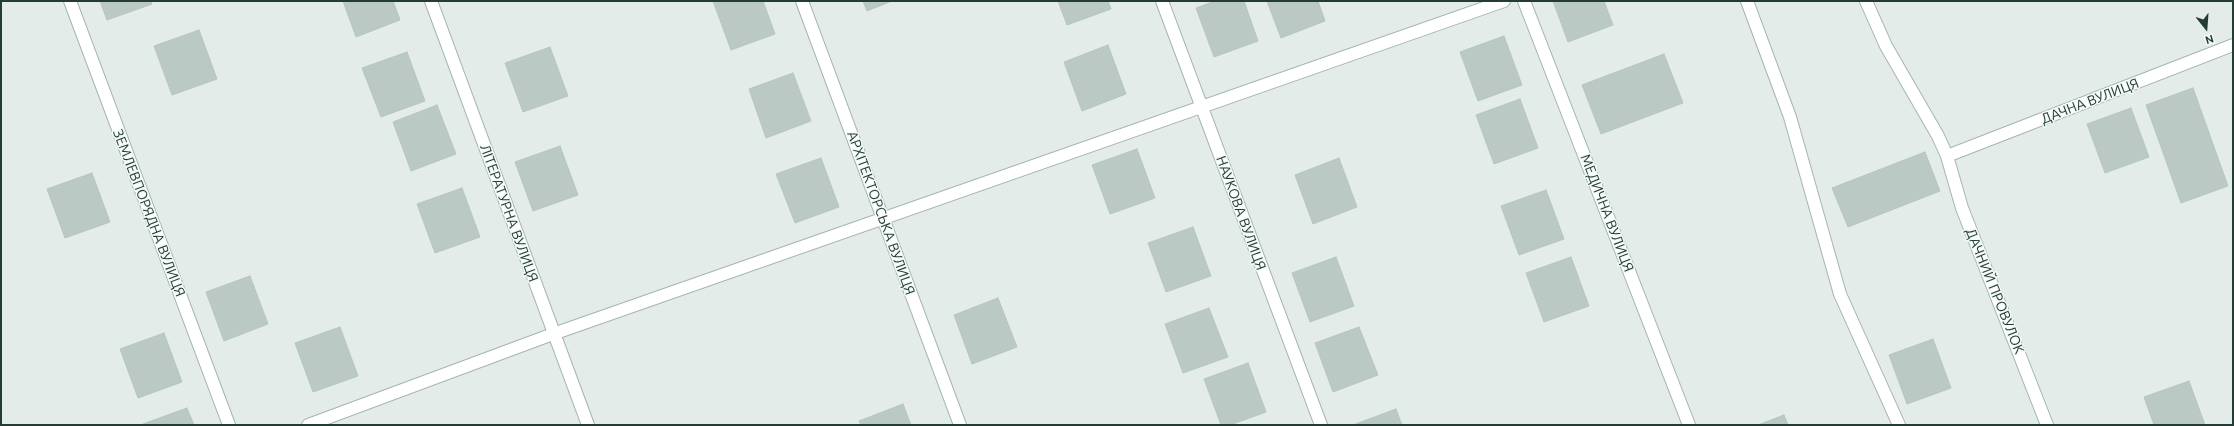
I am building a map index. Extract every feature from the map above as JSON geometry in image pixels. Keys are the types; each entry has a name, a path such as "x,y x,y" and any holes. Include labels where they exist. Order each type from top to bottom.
{"street":[{"name":"ЗЕМЛЕВПОРЯДНА ВУЛИЦЯ","path":"70,1 229,425"},
{"name":"ЛІТЕРАТУРНА ВУЛИЦЯ","path":"431,1 553,334 588,425"},
{"name":"АРХІТЕКТОРСЬКА ВУЛИЦЯ","path":"802,1 960,425"},
{"name":"НАУКОВА ВУЛИЦЯ","path":"1162,1 1321,425"},
{"path":"308,425 553,334 1504,1"},
{"name":"МЕДИЧНА ВУЛИЦЯ","path":"1524,1 1689,425"},
{"path":"1748,1 1790,117 1840,294 1900,425"},
{"name":"ДАЧНИЙ ПРОВУЛОК","path":"1866,1 1886,46 1938,136 1947,156 1962,208 2047,425"},
{"name":"ДАЧНА ВУЛИЦЯ","path":"1947,156 2233,45"}],"building":[{"path":"100,1 151,1 152,4 107,20"},
{"path":"343,1 393,1 400,20 356,37"},
{"path":"713,1 763,1 775,34 731,50"},
{"path":"863,1 892,1 867,11"},
{"path":"1058,1 1108,1 1111,9 1067,25"},
{"path":"1215,1 1244,1 1258,41 1214,57 1196,8"},
{"path":"1267,1 1318,1 1325,21 1281,38"},
{"path":"1553,1 1604,1 1613,25 1568,42"},
{"path":"199,30 217,79 172,95 154,46"},
{"path":"1504,36 1522,85 1478,101 1460,52"},
{"path":"1108,45 1126,94 1082,111 1064,62"},
{"path":"550,47 568,96 523,112 505,63"},
{"path":"407,52 425,101 381,117 362,68"},
{"path":"1664,54 1683,103 1601,134 1582,85"},
{"path":"793,73 811,121 766,138 749,89"},
{"path":"2193,88 2228,186 2181,203 2146,105"},
{"path":"1520,99 1538,148 1494,164 1476,115"},
{"path":"437,105 456,154 411,171 393,122"},
{"path":"2131,108 2149,157 2105,173 2087,124"},
{"path":"560,146 578,195 533,211 515,162"},
{"path":"1137,149 1155,198 1110,214 1092,165"},
{"path":"1925,152 1940,191 1848,227 1832,188"},
{"path":"821,158 839,207 795,223 776,174"},
{"path":"1339,158 1357,207 1313,224 1295,175"},
{"path":"92,173 110,222 65,238 47,189"},
{"path":"462,188 480,237 435,253 417,204"},
{"path":"1546,190 1564,239 1519,255 1501,206"},
{"path":"1193,227 1211,276 1166,292 1148,243"},
{"path":"1336,257 1354,306 1310,322 1292,273"},
{"path":"1571,257 1589,306 1544,322 1526,273"},
{"path":"250,276 268,324 224,341 206,292"},
{"path":"998,298 1017,347 972,364 954,315"},
{"path":"1209,308 1228,357 1183,373 1165,324"},
{"path":"340,327 358,376 313,392 295,343"},
{"path":"1359,327 1378,375 1333,392 1315,343"},
{"path":"164,333 182,382 138,398 120,349"},
{"path":"1933,339 1951,388 1907,404 1889,355"},
{"path":"1248,363 1266,412 1230,425 1221,425 1204,379"},
{"path":"2189,381 2205,425 2154,425 2144,397"},
{"path":"903,404 911,425 861,425 859,421"},
{"path":"187,408 194,425 143,425 143,424"},
{"path":"1396,409 1402,425 1353,425"},
{"path":"1784,415 1788,425 1758,425"}]}
